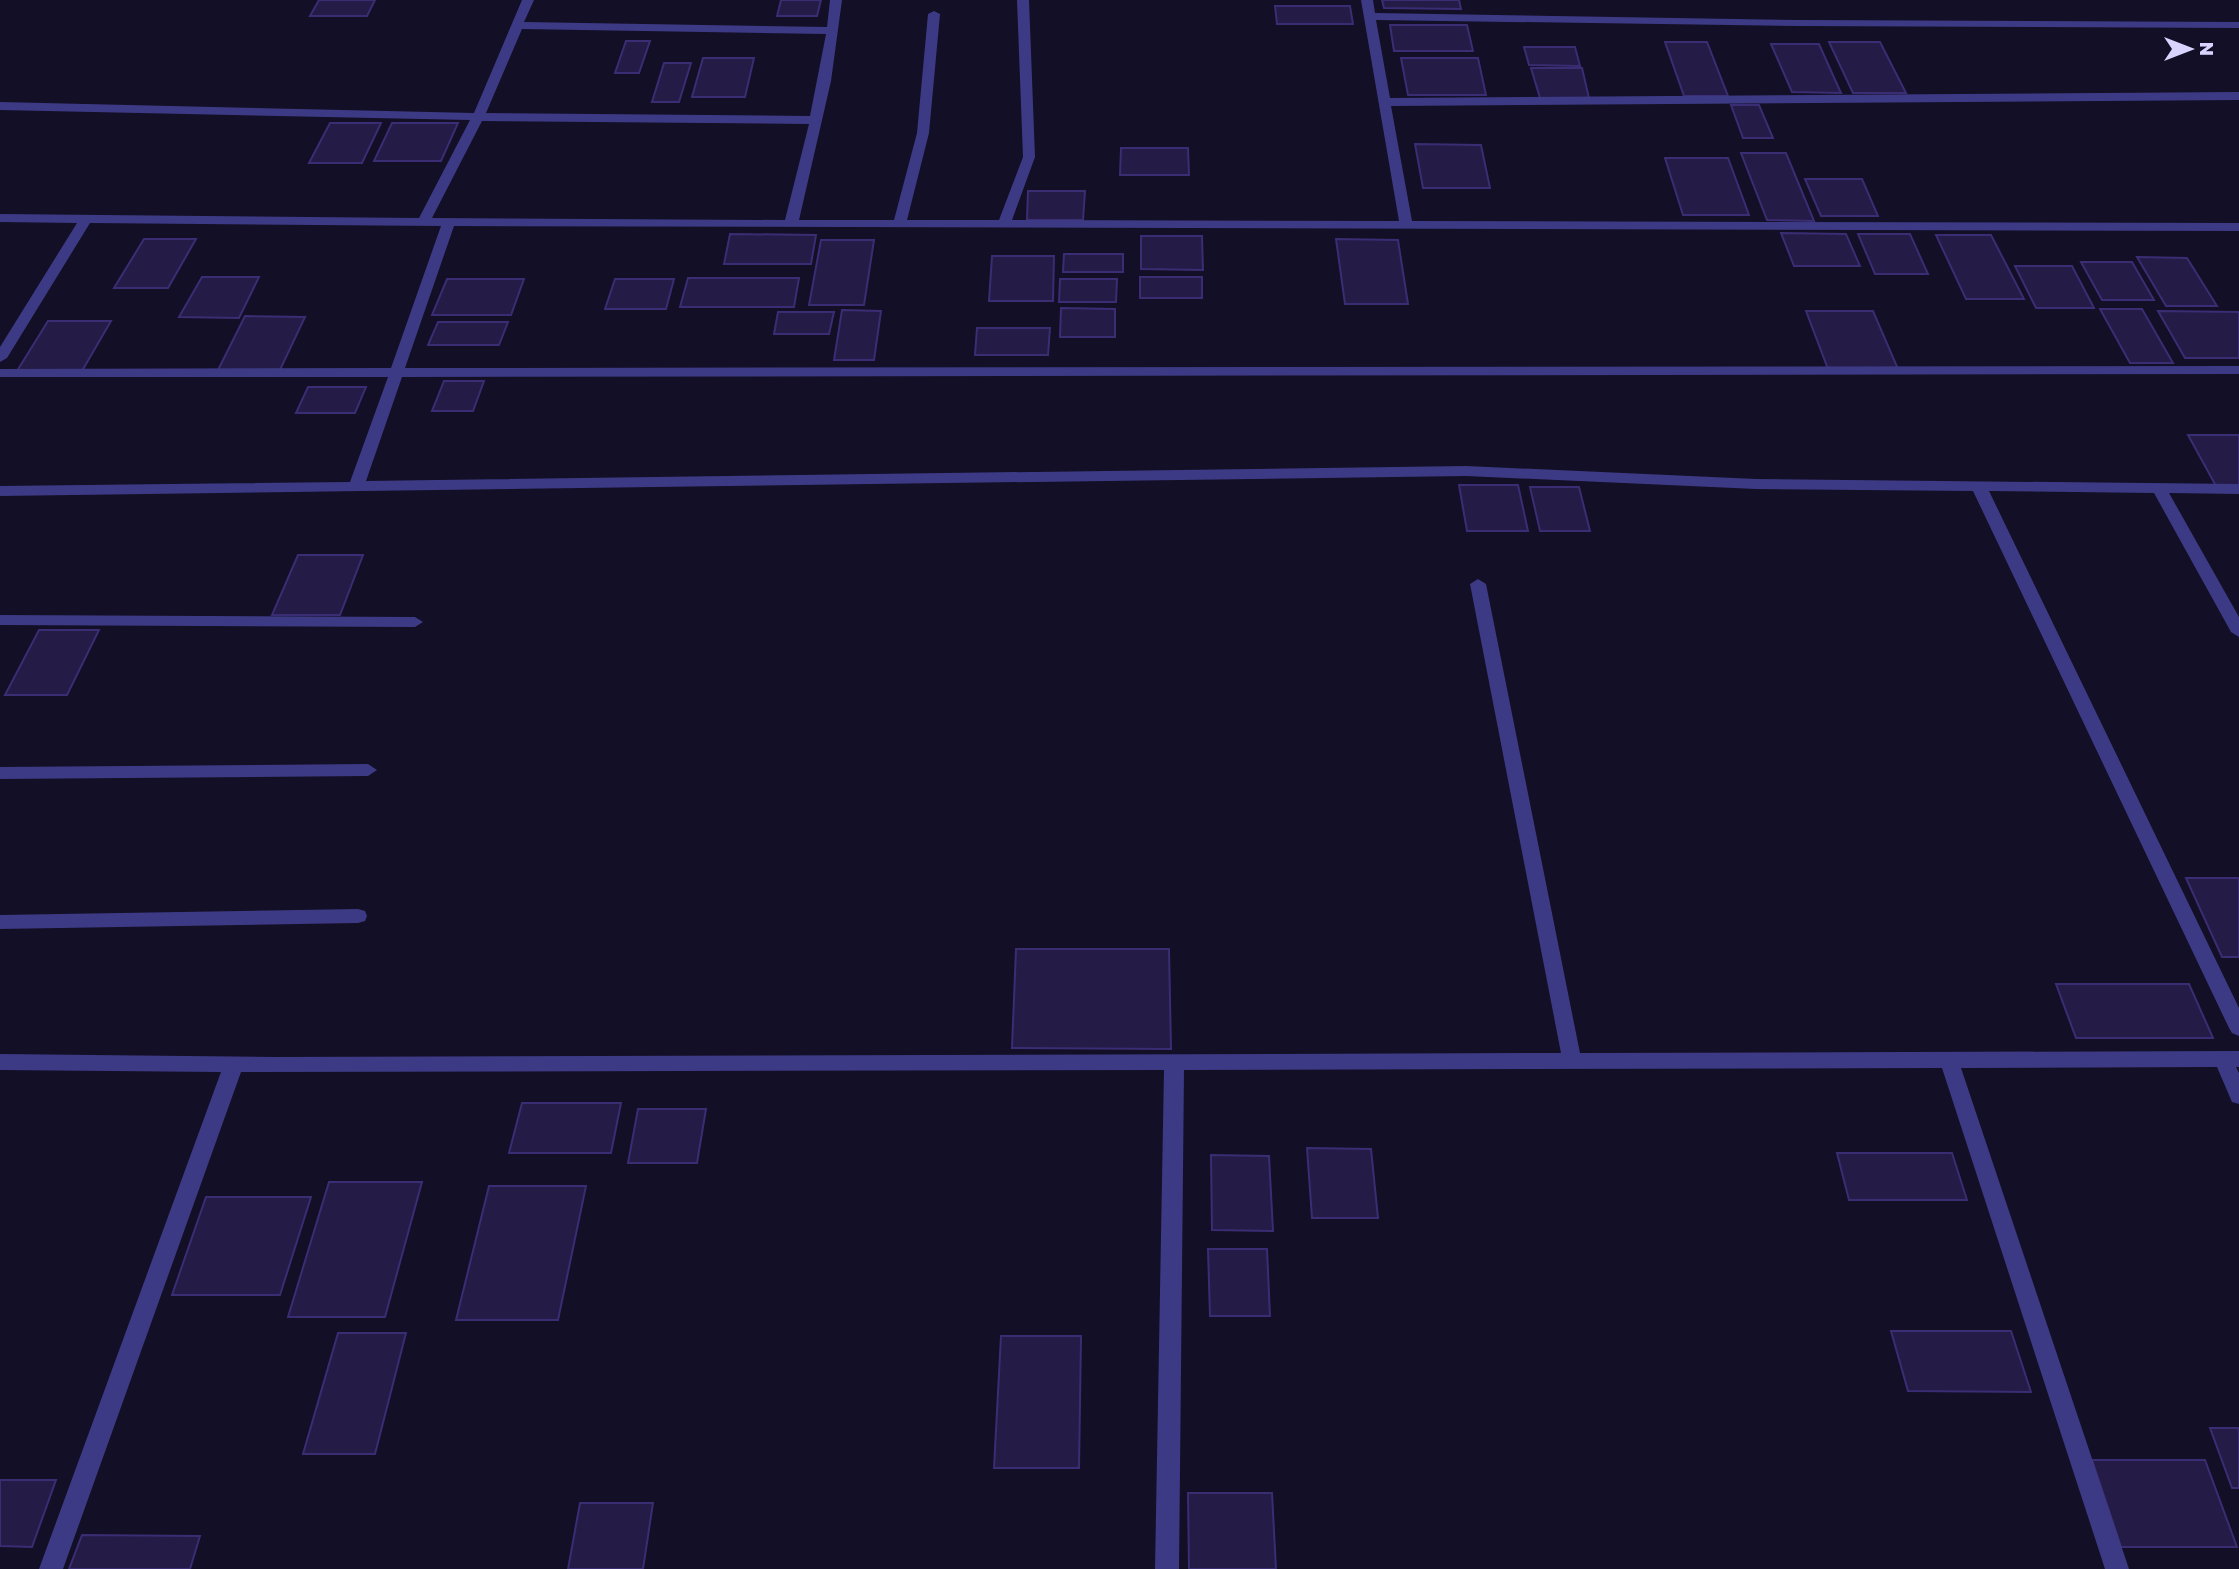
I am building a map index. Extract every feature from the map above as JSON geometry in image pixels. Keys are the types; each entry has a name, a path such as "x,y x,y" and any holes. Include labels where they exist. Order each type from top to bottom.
{"street":[{"path":"424,222 478,117 528,0"},
{"path":"791,224 816,120 836,0"},
{"path":"1004,225 1029,157 1023,0"},
{"path":"1367,0 1406,226"},
{"path":"899,224 923,133 934,14"},
{"path":"1370,16 1799,23 2239,25"},
{"path":"518,25 832,31"},
{"path":"1385,102 2239,96"},
{"path":"0,106 478,117 816,120"},
{"path":"0,218 1004,225 2239,227"},
{"path":"0,356 86,219"},
{"path":"356,488 449,222"},
{"path":"0,373 2239,370"},
{"path":"0,491 1466,471 1756,484 2239,489"},
{"path":"1979,488 2239,1028"},
{"path":"2160,490 2239,632"},
{"path":"1478,584 1572,1061"},
{"path":"0,620 415,622"},
{"path":"0,773 368,770"},
{"path":"0,922 358,916"},
{"path":"0,1062 234,1065 2231,1059 2239,1096"},
{"path":"1949,1060 2117,1569"},
{"path":"1167,1569 1174,1063"},
{"path":"51,1569 234,1065"}],"building":[{"path":"319,0 375,0 367,16 310,16"},
{"path":"781,0 821,0 817,16 777,16"},
{"path":"1382,0 1459,0 1461,9 1384,8"},
{"path":"1275,6 1350,6 1353,24 1277,24"},
{"path":"1390,25 1467,25 1473,51 1394,51"},
{"path":"626,41 650,41 639,73 615,73"},
{"path":"1665,42 1707,42 1728,96 1684,96"},
{"path":"1829,42 1880,42 1906,93 1853,93"},
{"path":"1771,44 1819,44 1841,93 1792,92"},
{"path":"1524,47 1575,47 1580,66 1529,65"},
{"path":"703,58 754,58 745,97 692,97"},
{"path":"1401,58 1478,58 1486,95 1408,95"},
{"path":"664,63 691,63 679,102 652,102"},
{"path":"1531,68 1582,68 1589,98 1540,98"},
{"path":"1731,105 1759,105 1773,138 1743,138"},
{"path":"330,123 381,123 362,163 309,163"},
{"path":"392,123 458,123 441,161 374,161"},
{"path":"1415,144 1481,145 1490,188 1423,188"},
{"path":"1121,148 1188,148 1189,175 1120,175"},
{"path":"1741,153 1786,153 1814,221 1767,220"},
{"path":"1665,158 1728,158 1749,215 1683,215"},
{"path":"1805,179 1862,179 1878,216 1821,216"},
{"path":"1028,191 1085,191 1083,220 1027,220"},
{"path":"1781,233 1846,234 1860,266 1794,266"},
{"path":"730,234 816,235 811,264 724,264"},
{"path":"1858,234 1910,234 1928,274 1875,274"},
{"path":"1936,235 1991,235 2024,299 1966,299"},
{"path":"1141,236 1202,236 1203,270 1141,269"},
{"path":"144,239 196,239 168,288 114,288"},
{"path":"1336,239 1398,240 1408,304 1345,304"},
{"path":"821,240 874,240 864,305 809,305"},
{"path":"1064,254 1123,254 1123,272 1063,272"},
{"path":"992,256 1054,256 1053,301 989,301"},
{"path":"2137,257 2187,258 2217,306 2166,306"},
{"path":"2081,262 2132,262 2154,300 2102,300"},
{"path":"2015,266 2072,266 2094,308 2036,308"},
{"path":"202,277 259,277 239,318 179,317"},
{"path":"1140,277 1202,277 1202,298 1140,298"},
{"path":"688,278 799,278 794,307 680,307"},
{"path":"447,279 524,279 511,315 432,315"},
{"path":"615,279 674,279 666,309 605,309"},
{"path":"1060,279 1117,279 1116,302 1059,302"},
{"path":"1061,308 1115,309 1115,337 1060,337"},
{"path":"2100,309 2142,309 2173,363 2130,363"},
{"path":"842,310 881,311 874,360 834,360"},
{"path":"1806,311 1873,311 1898,369 1828,369"},
{"path":"2158,311 2239,312 2239,358 2185,358"},
{"path":"778,312 834,312 829,334 774,334"},
{"path":"245,316 305,317 279,372 217,372"},
{"path":"48,321 111,321 82,371 17,371"},
{"path":"438,322 508,322 499,345 428,345"},
{"path":"977,328 1050,328 1048,355 975,355"},
{"path":"444,381 484,381 473,411 432,411"},
{"path":"308,387 366,387 355,413 296,413"},
{"path":"2188,435 2239,435 2239,486 2216,486"},
{"path":"1459,485 1518,485 1528,531 1467,531"},
{"path":"1530,487 1579,487 1590,531 1540,531"},
{"path":"298,555 363,555 340,615 272,615"},
{"path":"39,630 99,630 67,695 5,695"},
{"path":"2186,878 2239,878 2239,957 2222,957"},
{"path":"1016,949 1169,949 1171,1049 1012,1048"},
{"path":"2056,984 2189,984 2213,1038 2076,1038"},
{"path":"522,1103 621,1103 611,1153 509,1153"},
{"path":"638,1109 706,1109 697,1163 628,1163"},
{"path":"1307,1148 1371,1149 1378,1218 1312,1218"},
{"path":"1837,1153 1952,1153 1967,1200 1849,1200"},
{"path":"1211,1155 1269,1156 1273,1231 1212,1230"},
{"path":"329,1182 422,1182 385,1317 288,1317"},
{"path":"489,1186 586,1186 558,1320 456,1320"},
{"path":"206,1197 311,1197 280,1295 172,1295"},
{"path":"1208,1249 1267,1249 1270,1316 1210,1316"},
{"path":"1891,1331 2011,1331 2031,1392 1908,1391"},
{"path":"338,1333 406,1333 375,1454 303,1454"},
{"path":"1001,1336 1081,1336 1079,1468 994,1468"},
{"path":"2210,1428 2239,1428 2239,1488 2232,1488"},
{"path":"2092,1460 2205,1460 2237,1547 2121,1547"},
{"path":"0,1480 56,1480 32,1547 0,1546"},
{"path":"1188,1493 1272,1493 1276,1569 1189,1569"},
{"path":"580,1503 653,1503 643,1569 568,1569"},
{"path":"82,1535 200,1536 190,1569 69,1569"}]}
